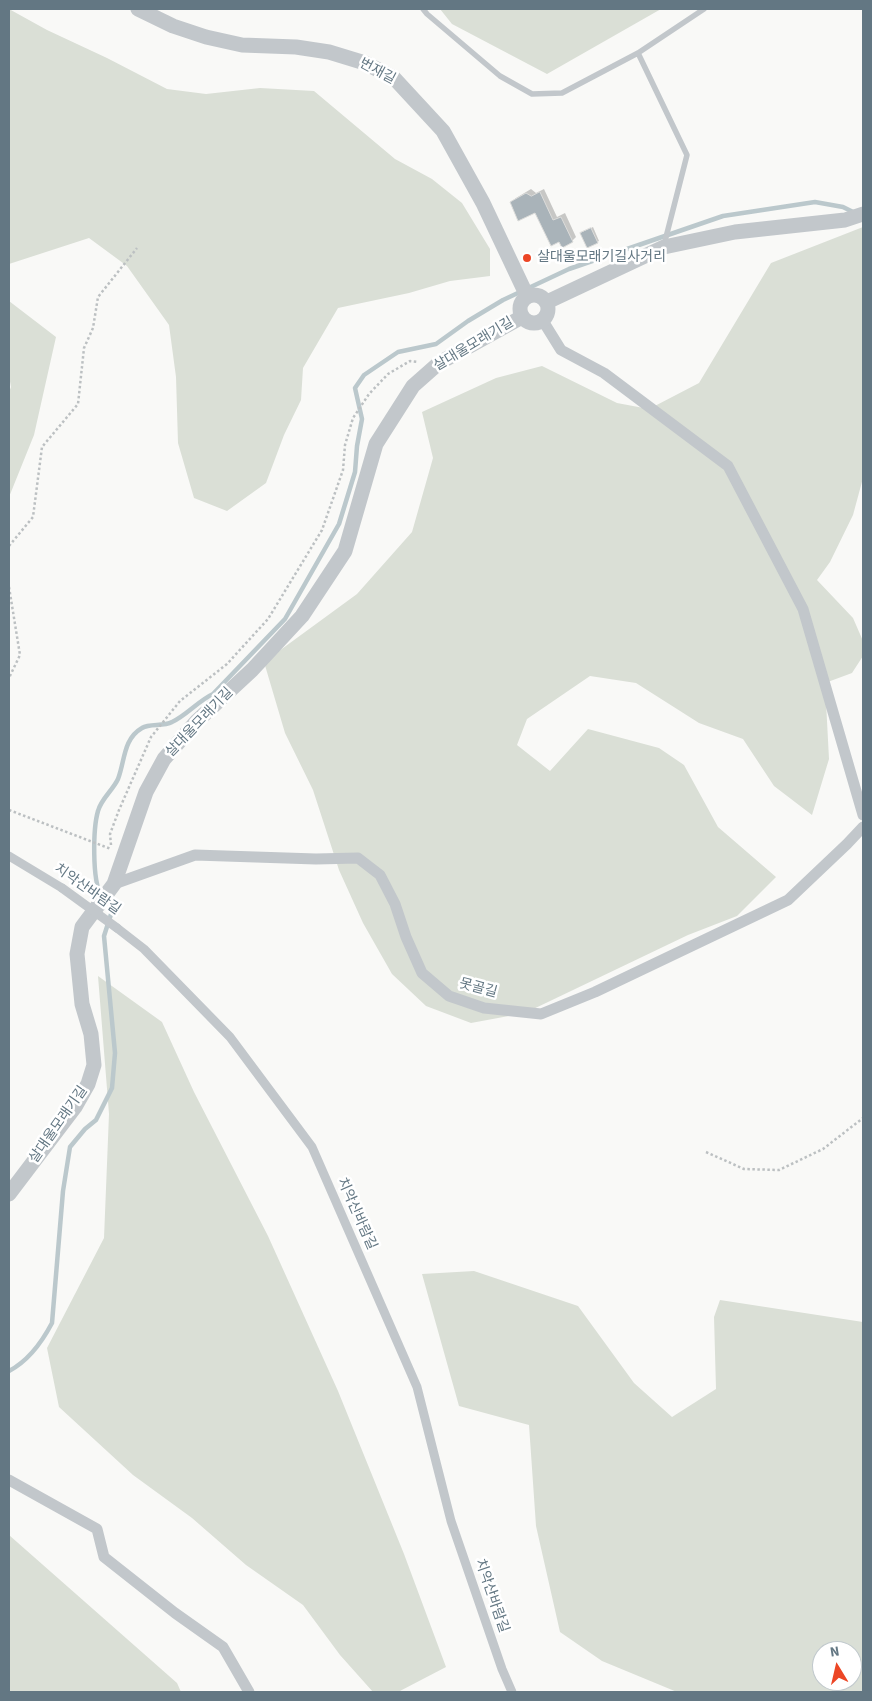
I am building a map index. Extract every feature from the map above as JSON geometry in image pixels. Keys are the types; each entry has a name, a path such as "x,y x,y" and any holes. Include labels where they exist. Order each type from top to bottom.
{"street":[{"name":"번재길","path":"138,9 173,26 206,37 242,45 296,47 330,52 365,63 394,78 444,132 483,203 526,295"},
{"path":"547,302 665,242 845,220 863,214"},
{"path":"526,295 542,296 547,302 549,313 543,321 533,324 522,317 520,308 526,295"},
{"name":"살대울모래기길","path":"9,1194 75,1107 88,1084 94,1065 90,1034 82,1004 77,954 82,927 111,888 146,792 164,759 197,721 252,670 302,616 345,551 376,444 413,386 439,363 522,317"},
{"path":"543,321 561,350 604,373 728,466 803,609 863,815"},
{"name":"못골길","path":"111,888 195,856 316,859 358,858 380,875 395,904 406,937 422,973 450,996 484,1008 541,1014 595,992 788,900 863,827"},
{"name":"치악산바람길","path":"9,856 62,888 144,949 230,1037 312,1147 417,1388 450,1521 502,1669 512,1692"},
{"path":"9,1480 97,1529 104,1557 175,1613 223,1647 249,1692"}],"lane":[{"path":"423,9 426,14 500,76 532,94 562,93 638,53 704,9"},
{"path":"638,53 687,155 665,242"}],"path":[{"path":"9,546 33,517 42,447 78,404 84,348 93,328 98,298 137,248"},
{"name":"살대울모래기길","path":"150,737 180,701 227,664 268,619 322,530 343,470 345,445 356,414 369,394 388,374 410,361 439,363"},
{"path":"9,587 20,655 9,678"},
{"path":"9,810 112,849"},
{"path":"706,1152 744,1169 779,1170 823,1148 863,1118"}],"shaded area":[{"path":"9,9 47,30 167,89 206,94 260,88 314,91 395,159 432,179 462,203 490,249 490,276 450,281 409,293 338,308 303,368 301,400 284,435 266,483 227,511 194,498 178,443 176,377 169,325 127,266 89,238 9,264"},
{"path":"440,9 661,9 547,74 452,24"},
{"path":"863,227 863,478 853,515 830,562 817,580 853,618 863,641 863,656 852,673 825,683 829,759 812,815 774,786 743,739 699,723 636,683 590,676 527,719 517,745 550,771 588,729 659,748 684,765 718,827 776,877 737,916 688,935 525,1013 471,1023 426,1006 392,974 363,923 339,870 313,790 285,733 264,662 357,594 412,532 433,458 422,412 496,378 542,366 617,403 649,409 699,383 771,263"},
{"path":"9,301 56,337 34,435 9,497 9,392 11,387 9,376"},
{"path":"98,976 162,1022 194,1092 268,1236 338,1391 404,1554 446,1667 398,1692 373,1692 340,1655 303,1605 246,1565 192,1518 133,1475 59,1407 47,1348 104,1238 109,1114"},
{"path":"474,1271 578,1306 634,1383 672,1417 716,1389 714,1317 720,1300 863,1322 863,1692 677,1692 602,1661 560,1632 536,1526 529,1425 459,1406 422,1274"},
{"path":"9,1535 177,1683 181,1692 9,1692"}],"building":[{"path":"540,192 553,220 561,217 573,242 562,248 559,242 551,246 535,213 518,221 510,202 526,193 531,196"},
{"path":"591,228 598,243 587,248 580,233"}],"waterway":[{"path":"101,895 98,888 95,866 94,841 96,819 102,802 118,779 131,738 142,728 165,724 177,719 213,694 285,619 339,524 355,472 362,419 355,388 364,375 398,352 436,344 468,321 503,300 569,269 723,216 815,202 843,207 855,213"},
{"path":"9,1371 34,1350 52,1323 63,1191 70,1147 85,1129 96,1120 112,1088 115,1053 104,936 113,908 106,901"}],"place":[{"name":"살대울모래기길사거리","path":"527,258"}]}
